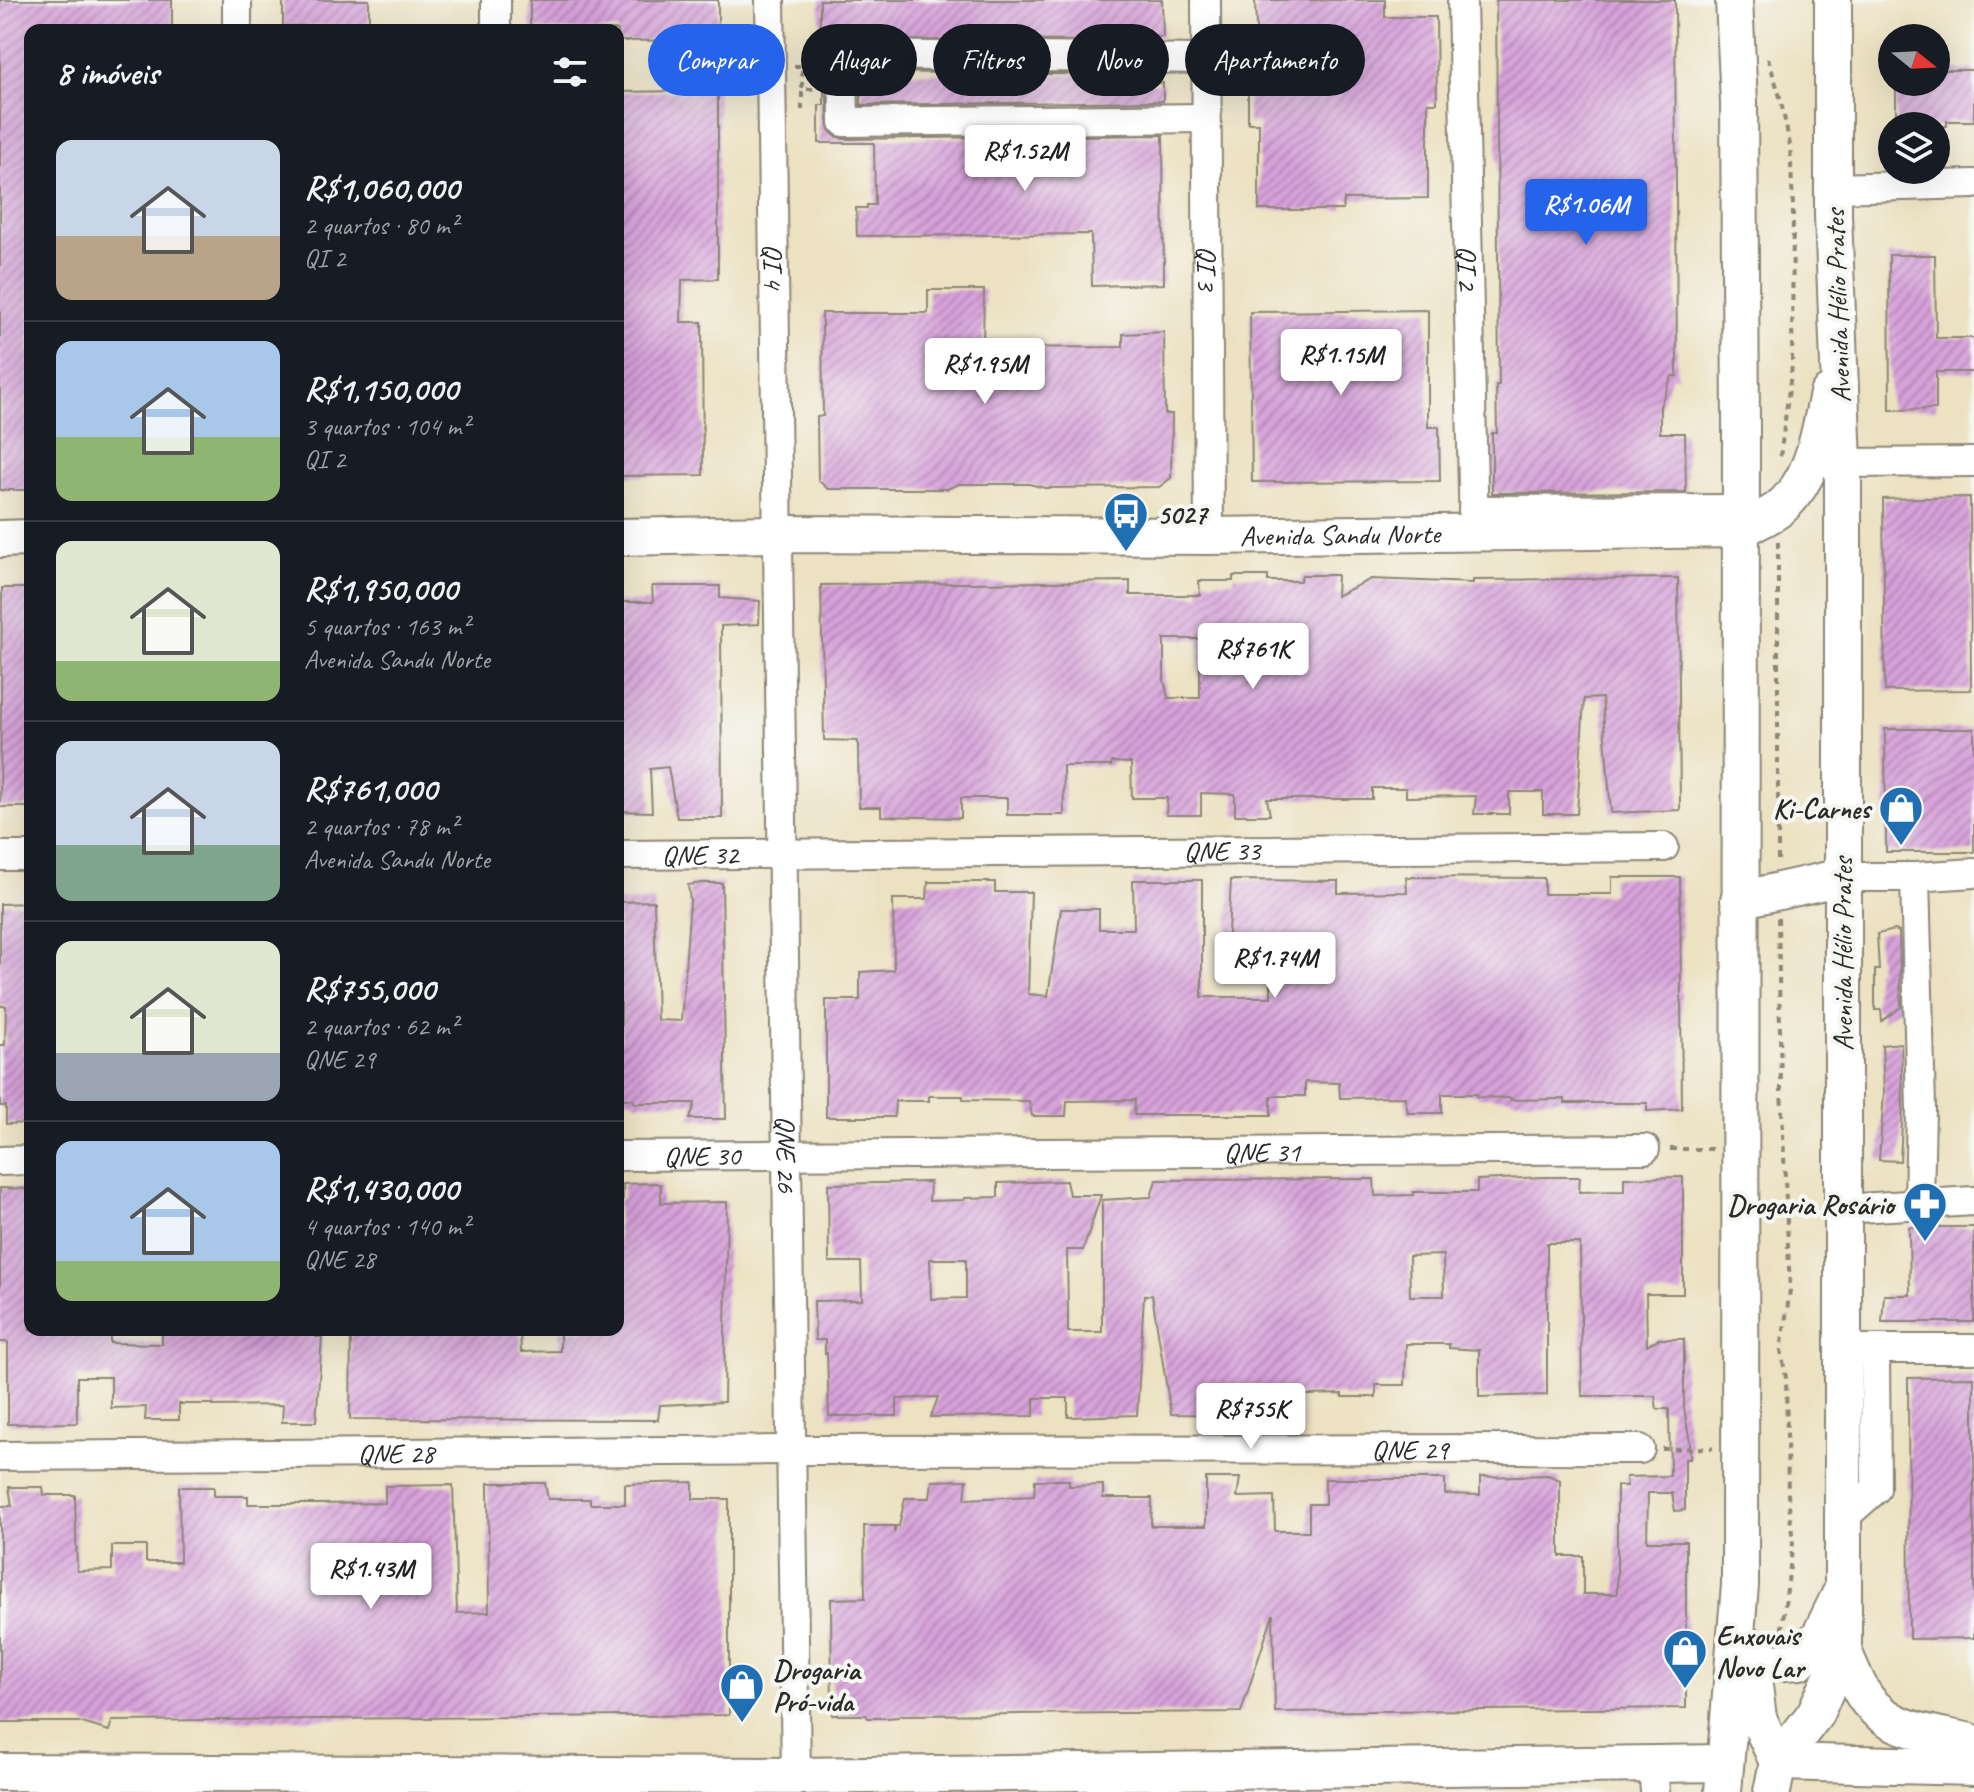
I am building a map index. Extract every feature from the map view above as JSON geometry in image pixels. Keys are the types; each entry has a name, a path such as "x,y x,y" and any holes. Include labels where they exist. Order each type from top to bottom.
{"main road":[{"path":"0,1772 1724,1777 1740,1585 1740,119 1734,0"},
{"name":"Avenida Hélio Prates","path":"1775,1777 1815,1714 1843,1651 1842,1519 1858,1350 1841,1209 1843,463 1833,188 1833,0"},
{"name":"Avenida Sandu Norte","path":"624,537 777,534 1209,536 1473,522 1741,519 1778,510 1802,484 1814,457 1840,340"},
{"path":"0,539 24,538"},
{"path":"1739,900 1842,877"},
{"path":"1740,1585 1764,1654 1758,1718 1775,1777 1974,1767"},
{"path":"1764,1654 1799,1661 1821,1634 1842,1591"},
{"path":"1843,1651 1865,1697 1883,1716 1899,1725 1929,1734 1974,1743"}],"street":[{"path":"237,0 237,24"},
{"path":"496,0 496,24"},
{"name":"QI 4","path":"770,0 777,534"},
{"name":"QI 3","path":"1206,0 1206,24"},
{"name":"QI 2","path":"1462,0 1473,522"},
{"path":"1185,59 843,55 844,122 1205,118"},
{"name":"QI 3","path":"1205,96 1209,536"},
{"path":"1833,188 1974,184"},
{"path":"1843,463 1974,462"},
{"name":"QNE 26","path":"777,534 796,1776"},
{"name":"QNE 33","path":"781,855 1664,847"},
{"name":"QNE 32","path":"624,855 781,855"},
{"path":"0,856 24,856"},
{"path":"1842,877 1974,873"},
{"path":"1915,877 1921,1109 1919,1203"},
{"name":"QNE 31","path":"786,1155 1645,1149"},
{"name":"QNE 30","path":"624,1156 786,1155"},
{"path":"0,1161 24,1160"},
{"path":"1841,1209 1974,1201"},
{"path":"1858,1350 1974,1349"},
{"name":"QNE 29","path":"791,1450 1640,1449"},
{"name":"QNE 28","path":"0,1456 791,1450"}],"path":[{"path":"1764,1654 1793,1543 1788,1495 1786,1378 1781,1350 1790,1290 1781,1089 1778,510 1780,454 1792,366 1793,206 1790,145 1766,51"},
{"path":"802,96 802,110"},
{"path":"1645,1149 1739,1149"},
{"path":"1640,1449 1740,1448"}],"building":[{"path":"0,0 172,0 172,24 24,24 24,490 0,490"},
{"path":"283,0 369,0 369,24 283,24"},
{"path":"530,0 718,0 718,24 648,24 648,41 624,41 624,24 530,24"},
{"path":"820,0 1162,0 1163,24 1067,24 1067,41 1051,41 1051,24 933,24 933,40 917,40 917,24 820,24"},
{"path":"1255,0 1385,0 1385,17 1436,17 1437,103 1428,103 1428,198 1344,199 1343,210 1259,210 1259,123 1248,123 1248,96 1365,96 1365,24 1256,24"},
{"path":"1496,0 1675,0 1677,376 1672,376 1660,406 1660,433 1685,433 1686,492 1492,493 1492,433 1497,433 1496,385 1499,385"},
{"path":"1950,70 1974,70 1974,121 1950,121 1950,112 1896,112 1896,96 1950,96"},
{"path":"917,73 933,73 933,96 1051,96 1051,74 1067,74 1067,96 1163,96 1163,101 861,105 861,96 917,96"},
{"path":"624,92 648,92 648,96 718,96 718,279 682,280 681,322 702,322 703,475 624,476"},
{"path":"824,96 827,96 829,130 843,139 1163,135 1164,284 1092,286 1091,234 857,236 856,208 875,205 874,143 819,143 819,105 824,105"},
{"path":"1889,255 1935,255 1936,338 1974,338 1974,372 1936,372 1936,409 1890,410"},
{"path":"928,290 984,290 983,348 1123,347 1123,334 1164,332 1165,414 1172,414 1171,478 1159,487 1045,488 1029,484 959,484 947,489 828,489 818,480 817,417 823,416 822,313 928,313"},
{"path":"1428,310 1428,427 1439,427 1440,481 1252,482 1250,312"},
{"path":"1970,497 1971,690 1885,691 1883,499"},
{"path":"1302,575 1337,575 1336,596 1371,579 1473,583 1473,580 1678,578 1680,810 1611,813 1602,698 1584,699 1577,814 1543,814 1543,792 1509,792 1509,814 1474,814 1476,796 1406,797 1406,788 1372,788 1372,799 1267,799 1270,815 1235,815 1235,794 1201,793 1201,815 1166,815 1167,798 1132,798 1131,763 1112,762 1111,766 1063,766 1064,815 1007,815 1007,798 961,798 961,818 881,816 881,807 859,807 858,741 824,740 821,585 1130,581 1130,595 1200,595 1199,581 1233,581 1233,576 1268,576 1268,581 1300,581","holes":["1164,639 1200,639 1200,698 1168,698 1164,680"]},
{"path":"652,586 720,586 720,598 760,601 759,624 721,626 722,818 677,818 668,767 650,769 652,812 624,811 624,602 653,602"},
{"path":"2,588 24,588 24,807 0,807"},
{"path":"1885,729 1974,729 1974,852 1886,852"},
{"path":"1406,877 1544,878 1544,894 1612,894 1612,877 1680,877 1682,1109 1647,1111 1647,1103 1565,1103 1565,1099 1511,1100 1477,1097 1477,1094 1442,1094 1442,1113 1408,1113 1405,1097 1340,1098 1339,1083 1305,1082 1305,1096 1271,1096 1271,1115 1134,1115 1135,1100 1067,1101 1066,1116 1032,1116 1029,1101 929,1096 929,1101 895,1101 894,1117 826,1117 826,1000 860,1000 860,972 894,970 893,899 927,899 928,882 995,882 995,892 1031,892 1028,994 1048,996 1061,909 1099,909 1099,929 1134,929 1133,880 1202,880 1202,997 1271,997 1271,956 1236,955 1236,951 1227,951 1231,880 1338,881 1338,893 1407,892"},
{"path":"722,883 726,1119 690,1119 695,1103 635,1103 632,1099 624,1099 624,902 654,901 657,1020 681,1021 690,901 688,885"},
{"path":"24,903 24,1123 6,1124 6,1106 0,1106 0,1045 5,1045 6,1006 0,1006 0,904"},
{"path":"1899,932 1901,1007 1882,1021 1881,1010 1875,1010 1875,970 1879,970 1877,934"},
{"path":"1901,1043 1903,1106 1900,1161 1879,1160 1884,1093 1882,1045"},
{"path":"1580,1177 1579,1192 1624,1191 1624,1178 1683,1177 1683,1294 1646,1294 1647,1345 1658,1339 1684,1339 1684,1408 1690,1443 1690,1459 1685,1459 1685,1510 1675,1511 1672,1493 1648,1493 1647,1541 1686,1541 1686,1708 1275,1712 1273,1614 1241,1712 900,1715 887,1718 832,1715 831,1599 865,1598 864,1526 894,1526 894,1533 896,1526 899,1526 905,1498 930,1498 932,1481 967,1480 965,1499 1034,1496 1035,1480 1069,1480 1069,1486 1103,1485 1103,1498 1152,1498 1151,1526 1206,1526 1206,1478 1240,1478 1237,1497 1274,1496 1275,1531 1309,1531 1309,1504 1325,1504 1325,1479 1445,1479 1445,1494 1480,1495 1480,1477 1548,1475 1560,1480 1560,1556 1583,1556 1583,1594 1617,1594 1617,1486 1627,1486 1626,1477 1670,1476 1669,1409 1657,1409 1655,1396 1582,1396 1580,1243 1547,1243 1547,1395 1479,1397 1479,1350 1449,1348 1449,1344 1406,1344 1405,1385 1376,1385 1376,1397 1342,1397 1342,1394 1274,1396 1274,1412 1171,1414 1152,1295 1144,1296 1137,1415 1068,1417 1068,1398 1034,1398 1034,1416 931,1417 938,1397 897,1399 897,1416 829,1416 827,1353 825,1340 815,1340 814,1301 862,1300 861,1262 829,1262 828,1184 930,1182 929,1201 998,1197 998,1183 1066,1181 1069,1195 1101,1195 1083,1250 1067,1250 1068,1332 1102,1332 1102,1200 1151,1197 1156,1180 1374,1179 1375,1196 1413,1195 1413,1192 1477,1192 1477,1180","holes":["1443,1255 1444,1296 1410,1296 1409,1256","930,1259 966,1259 966,1298 931,1299"]},
{"path":"624,1184 661,1185 661,1203 727,1202 724,1402 660,1405 658,1420 350,1419 351,1336 520,1336 521,1352 560,1351 560,1336 624,1336"},
{"path":"0,1188 24,1189 24,1336 110,1336 110,1343 162,1344 162,1336 322,1337 316,1422 282,1422 283,1405 213,1404 179,1404 179,1420 145,1420 146,1407 111,1408 111,1377 77,1377 77,1423 8,1424 8,1342 0,1342"},
{"path":"1909,1227 1974,1227 1974,1322 1882,1322 1884,1295 1910,1295"},
{"path":"1974,1377 1974,1638 1909,1639 1908,1378"},
{"path":"693,1482 693,1499 729,1499 729,1715 112,1721 109,1731 79,1722 0,1722 0,1506 12,1506 9,1487 43,1487 44,1495 75,1495 77,1571 112,1570 112,1546 146,1546 146,1562 180,1562 179,1487 214,1487 214,1496 248,1496 248,1504 316,1504 385,1503 385,1486 453,1485 457,1613 489,1612 488,1483 545,1483 548,1499 590,1499 590,1504 625,1504 625,1484"}],"place":[{"name":"5027","path":"1126,553"},
{"name":"Ki-Carnes","path":"1901,847"},
{"name":"Drogaria Rosário","path":"1925,1243"},
{"name":"Enxovais Novo Lar","path":"1685,1690"},
{"name":"Drogaria Pró-vida","path":"742,1724"}]}
